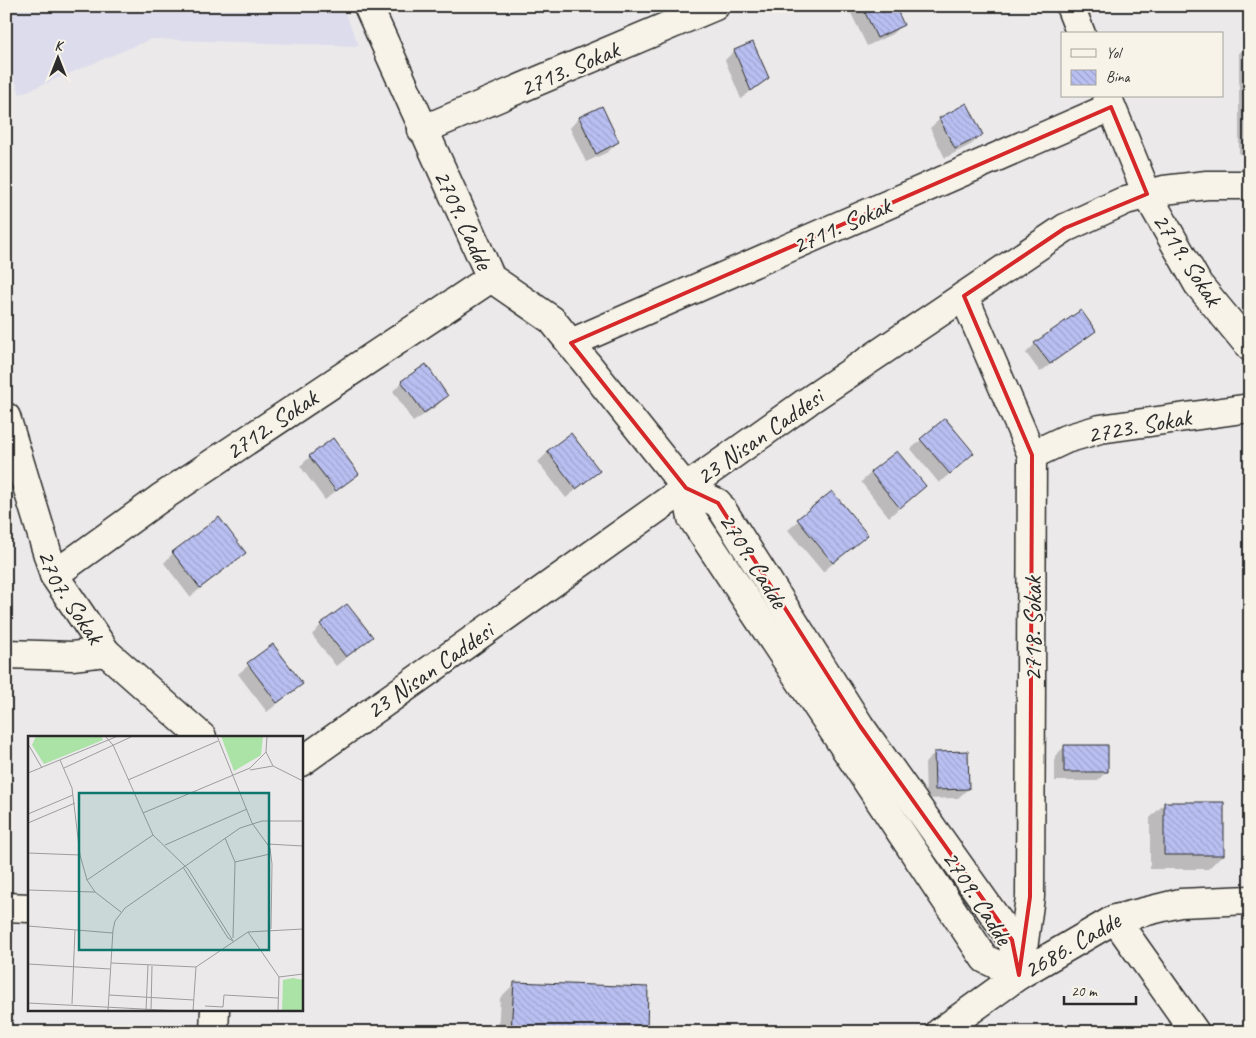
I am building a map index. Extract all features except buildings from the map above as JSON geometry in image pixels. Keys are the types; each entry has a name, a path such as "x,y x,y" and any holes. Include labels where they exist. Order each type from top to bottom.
{"street":[{"name":"2709. Cadde","path":"368,6 422,130 491,278 552,320 686,488 718,503 860,726 1012,940 1019,975"},
{"name":"2713. Sokak","path":"422,130 715,6"},
{"path":"1070,6 1080,32"},
{"name":"2719. Sokak","path":"1109,102 1147,194 1198,284 1247,340"},
{"name":"2711. Sokak","path":"570,343 1109,102"},
{"name":"23 Nisan Caddesi","path":"302,761 808,401 1065,228 1126,200 1164,190 1207,185 1250,185"},
{"name":"2712. Sokak","path":"54,575 159,499 491,278"},
{"name":"2718. Sokak","path":"964,296 1032,455 1030,897 1019,975"},
{"name":"2723. Sokak","path":"1032,455 1066,439 1100,429 1250,408"},
{"name":"2707. Sokak","path":"6,417 54,575 106,652 201,736"},
{"path":"6,654 72,656 106,652"},
{"name":"2686. Cadde","path":"940,1032 1019,975 1115,919 1180,903 1250,900"},
{"path":"6,908 28,908"},
{"path":"1115,919 1195,1032"},
{"path":"214,1032 215,1010"}],"highlighted area":[{"path":"1111,107 1147,194 1065,228 964,296 1032,455 1030,897 1019,975 1012,940 860,726 718,503 686,488 571,343"}],"shaded area":[{"path":"6,6 342,6 359,46 151,39 20,94 6,54"}]}
